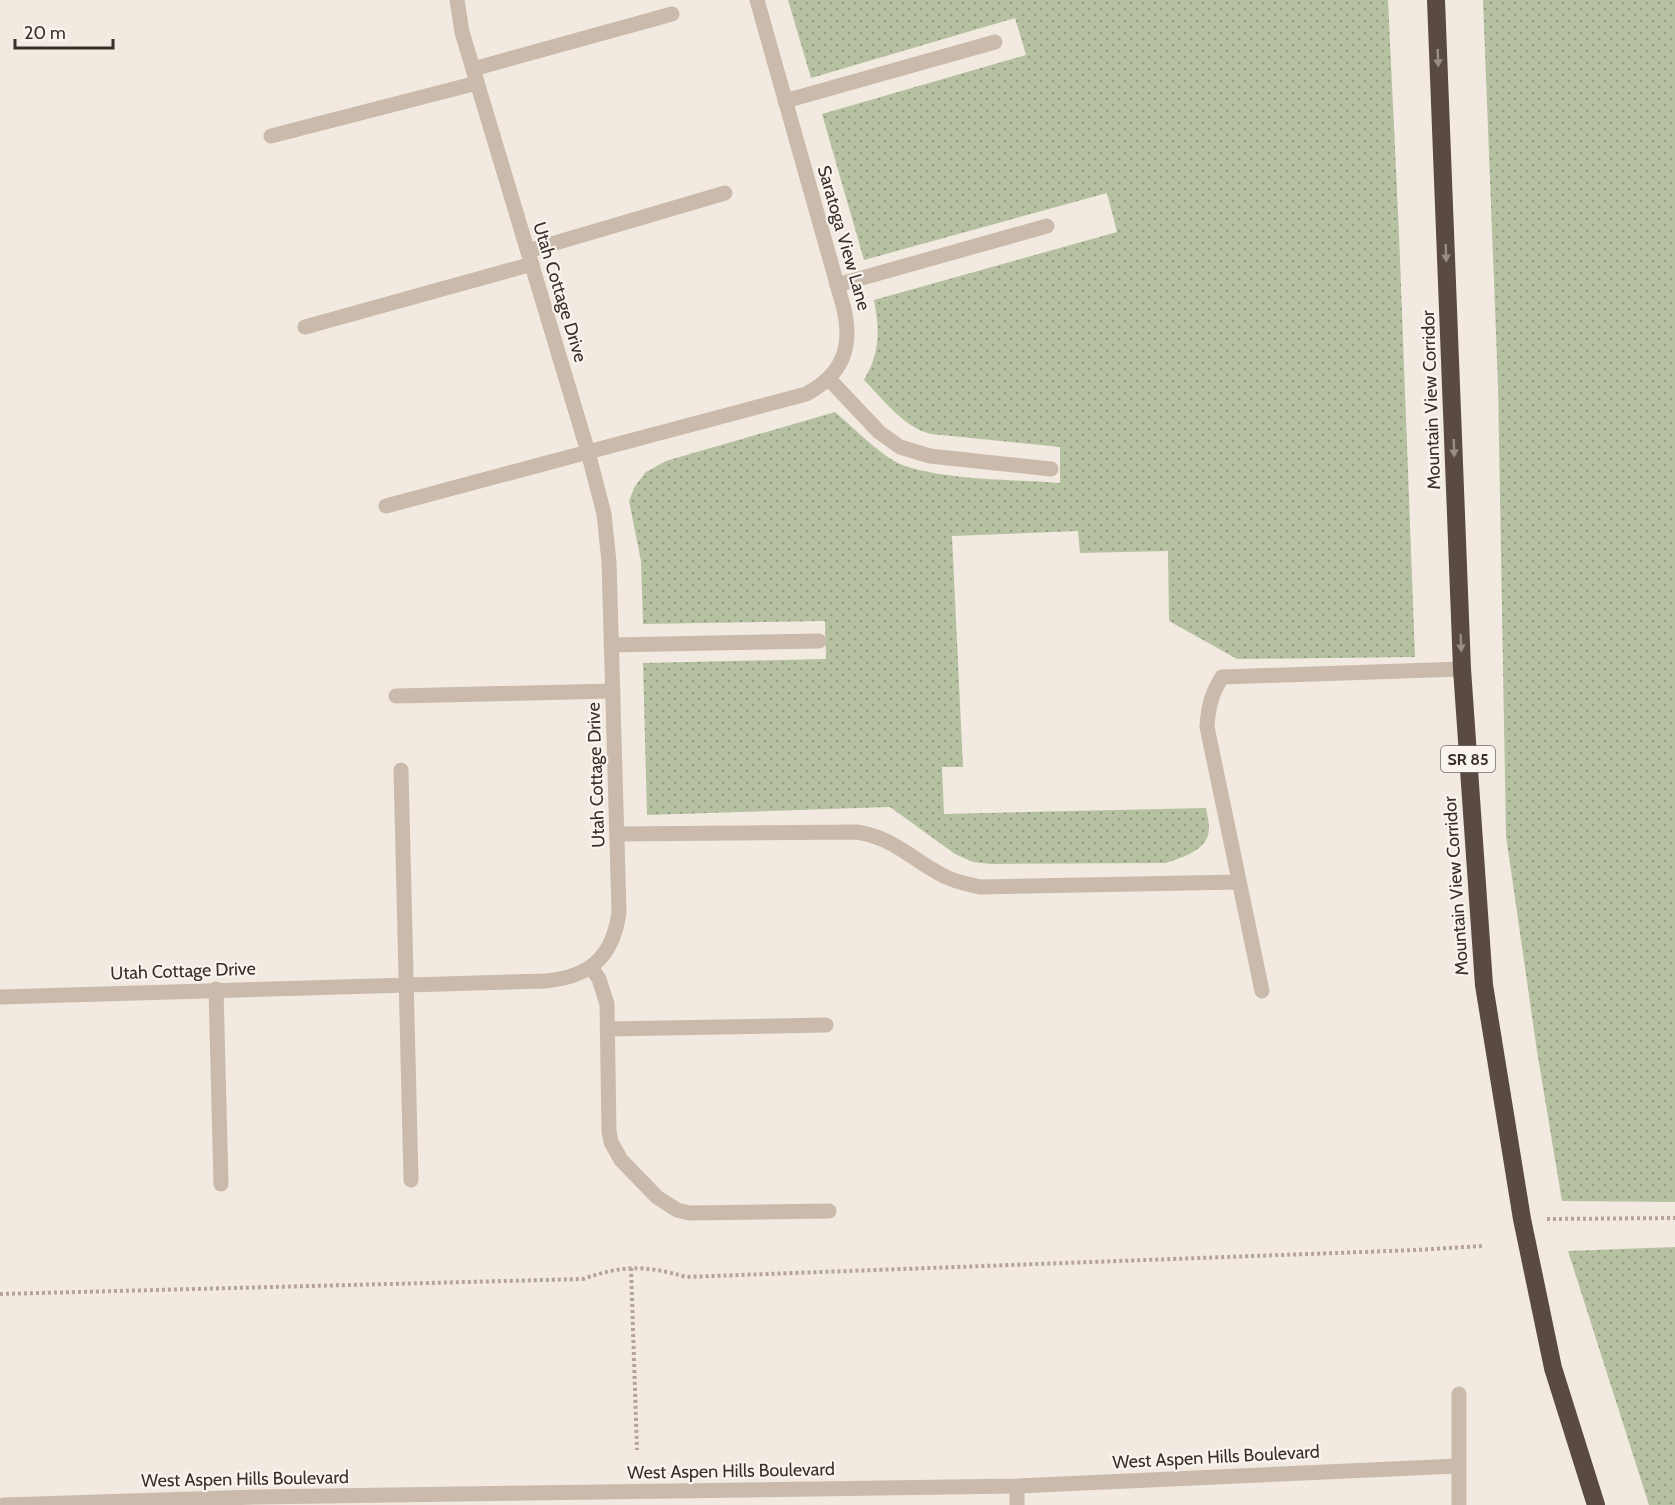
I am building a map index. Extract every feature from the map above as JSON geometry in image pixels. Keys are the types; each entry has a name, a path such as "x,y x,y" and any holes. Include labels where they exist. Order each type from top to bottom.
{"highway":[{"name":"Mountain View Corridor","path":"1436,0 1462,669 1484,985 1522,1219 1553,1368 1596,1505"}],"street":[{"name":"Utah Cottage Drive","path":"0,997 545,981 563,979 591,967 611,944 617,929 619,912 607,537 597,483 462,32 457,0"},
{"name":"Saratoga View Lane","path":"386,507 806,394 829,379 837,369 848,341 848,325 757,0"},
{"path":"271,136 475,76 672,14"},
{"path":"785,101 995,42"},
{"path":"305,327 530,258 725,193"},
{"path":"837,285 1047,226"},
{"path":"829,379 879,432 900,447 930,456 1052,469"},
{"path":"611,645 819,641"},
{"path":"1262,991 1207,727 1208,710 1213,692 1222,677 1462,669"},
{"path":"396,696 613,691"},
{"path":"401,770 411,1180"},
{"path":"617,834 864,833 896,844 944,876 980,887 1239,882"},
{"path":"591,967 604,993 611,1142 621,1160 657,1197 671,1207 689,1213 830,1211"},
{"path":"216,989 221,1184"},
{"path":"607,1029 826,1025"},
{"path":"1459,1394 1459,1505"},
{"name":"West Aspen Hills Boulevard","path":"4,1505 280,1497 1017,1486 1458,1466"},
{"path":"1017,1486 1017,1505"}],"path":[{"path":"1522,1219 1675,1218"},
{"path":"0,1293 583,1279 607,1270 631,1268 659,1269 686,1277 1416,1250 1482,1245"},
{"path":"631,1268 637,1450"}],"green space":[{"path":"788,0 1388,0 1415,657 1237,659 1169,621 1168,551 1080,553 1078,531 952,536 963,767 942,767 944,814 1206,808 1208,836 1194,852 1166,863 991,864 973,862 955,854 890,807 647,815 643,663 826,659 825,621 643,624 641,561 629,501 635,486 646,472 666,461 835,412 892,460 918,470 979,478 1060,483 1060,447 931,434 912,426 894,412 864,380 876,351 878,332 874,300 1117,232 1107,193 864,260 822,114 1026,55 1015,18 811,78"},
{"path":"1483,0 1675,0 1675,1202 1562,1201 1537,1051 1506,836 1498,385"},
{"path":"1675,1247 1675,1505 1649,1505 1568,1251"}]}
